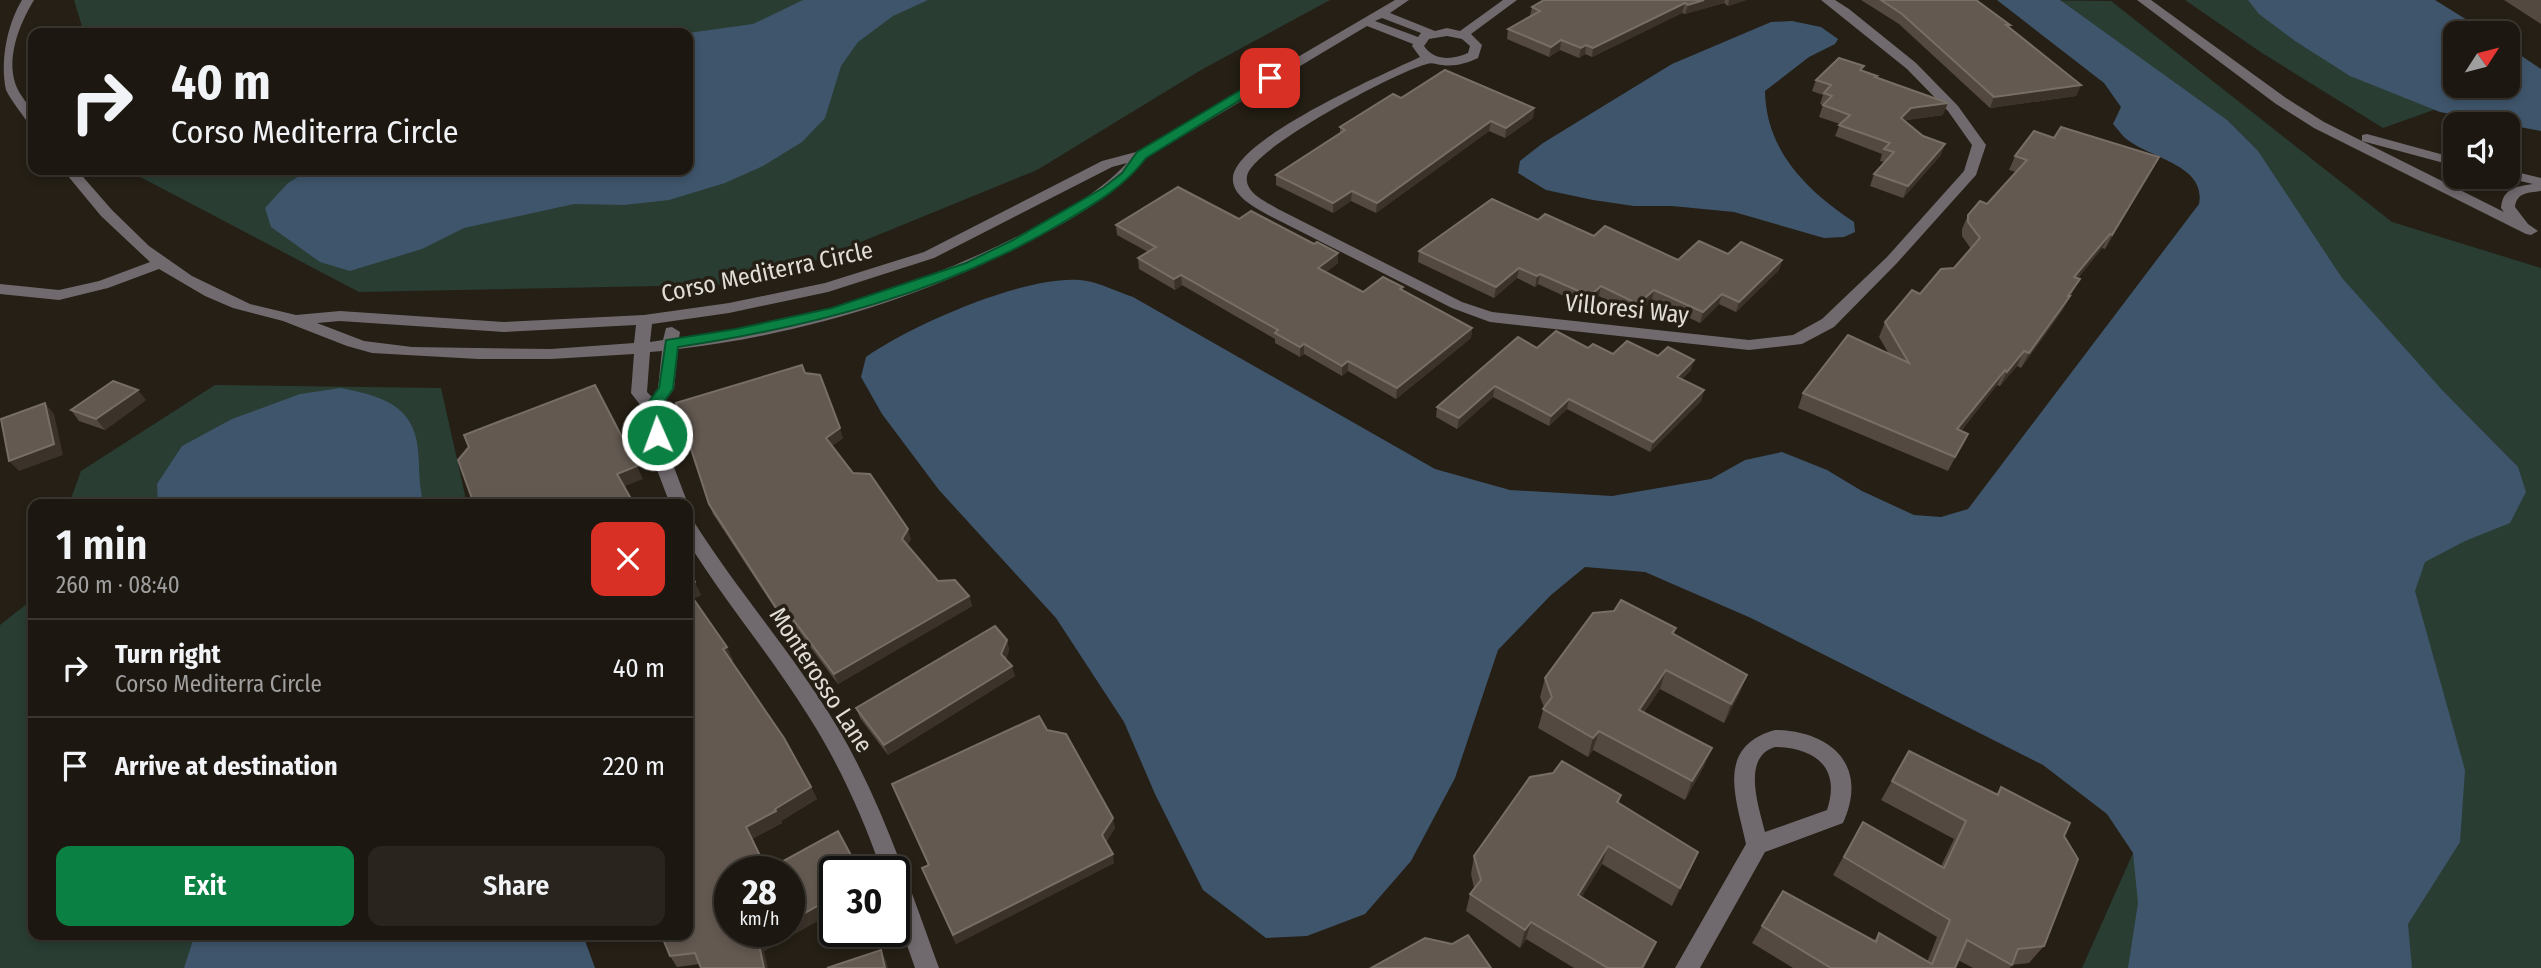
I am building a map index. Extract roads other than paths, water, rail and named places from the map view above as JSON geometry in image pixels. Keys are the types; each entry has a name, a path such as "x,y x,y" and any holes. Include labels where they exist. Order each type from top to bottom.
{"street":[{"path":"28,113 10,87 6,70 11,31 29,0"},
{"name":"Corso Mediterra Circle","path":"294,320 340,316 505,327 644,320 674,317 816,289 880,272 929,255 967,237 1107,164 1141,155 1403,0"},
{"path":"1381,13 1433,34 1462,35 1511,0"},
{"name":"Villoresi Way","path":"1462,35 1476,45 1474,55 1450,62 1429,58 1365,87 1255,153 1242,167 1239,178 1245,194 1273,212 1457,305 1490,317 1749,345 1796,340 1828,323 1892,260 1971,172 1979,145 1971,127 1922,78 1876,36 1827,0"},
{"path":"2143,0 2298,112 2536,234"},
{"path":"1366,22 1419,42"},
{"path":"1419,42 1433,34"},
{"path":"1419,42 1419,51 1429,58"},
{"path":"2298,112 2383,144 2443,159"},
{"name":"Corso Mediterra Circle","path":"74,175 110,220 160,263 239,306 294,320 330,336 371,348 421,353 575,354 736,334 835,312 971,266 1018,243 1108,190 1126,175 1141,155"},
{"path":"2520,178 2541,185"},
{"path":"2536,234 2516,219 2508,208 2509,198 2516,191 2541,185"},
{"path":"1,288 59,295 103,285 160,263"},
{"path":"652,408 666,389 674,317"},
{"path":"644,320 639,393 652,408 663,462 677,499"},
{"name":"Monterosso Lane","path":"693,535 711,565 803,690 843,756 877,826 888,856"},
{"path":"1686,968 1757,845 1835,816 1842,797 1840,771 1821,750 1796,740 1775,737 1759,743 1749,753 1745,768 1746,783 1757,845"},
{"name":"Monterosso Lane","path":"910,919 927,968"}],"water":[{"path":"803,0 928,0 893,16 858,42 841,66 825,118 802,142 763,166 725,183 669,200 624,205 574,204 464,228 422,249 350,271 320,262 271,227 265,208 288,183 301,175 693,175 693,32 753,24"},
{"path":"1997,0 2060,0 2227,120 2258,151 2342,278 2443,391 2518,467 2526,492 2510,523 2465,541 2425,562 2415,591 2465,770 2460,842 2408,924 2412,968 2128,968 2138,903 2133,853 2107,814 2043,765 1751,618 1645,572 1585,567 1551,595 1498,650 1455,778 1411,861 1365,914 1307,936 1266,938 1203,890 1155,794 1124,722 1056,618 939,490 882,414 861,377 866,357 941,316 1005,292 1036,284 1064,280 1087,281 1133,297 1435,469 1510,490 1612,496 1711,479 1745,460 1782,452 1827,470 1862,491 1914,515 1941,517 1968,509 2199,204 2199,190 2185,171 2134,144 2113,124 2121,107 2104,83"},
{"path":"2248,0 2435,0 2469,21 2443,21 2443,98 2520,98 2520,55 2541,69 2541,131 2520,127 2520,112 2440,112 2350,76 2259,14"},
{"path":"1792,21 1821,27 1838,39 1835,44 1809,57 1765,91 1767,113 1781,151 1792,167 1820,197 1854,222 1855,232 1844,237 1824,238 1734,212 1672,206 1634,206 1593,200 1546,190 1518,173 1520,161 1543,143 1672,64 1771,22"},
{"path":"341,388 381,399 402,412 415,434 423,499 158,499 157,484 182,446 232,419 300,394"},
{"path":"193,940 585,940 595,968 184,968"}]}
